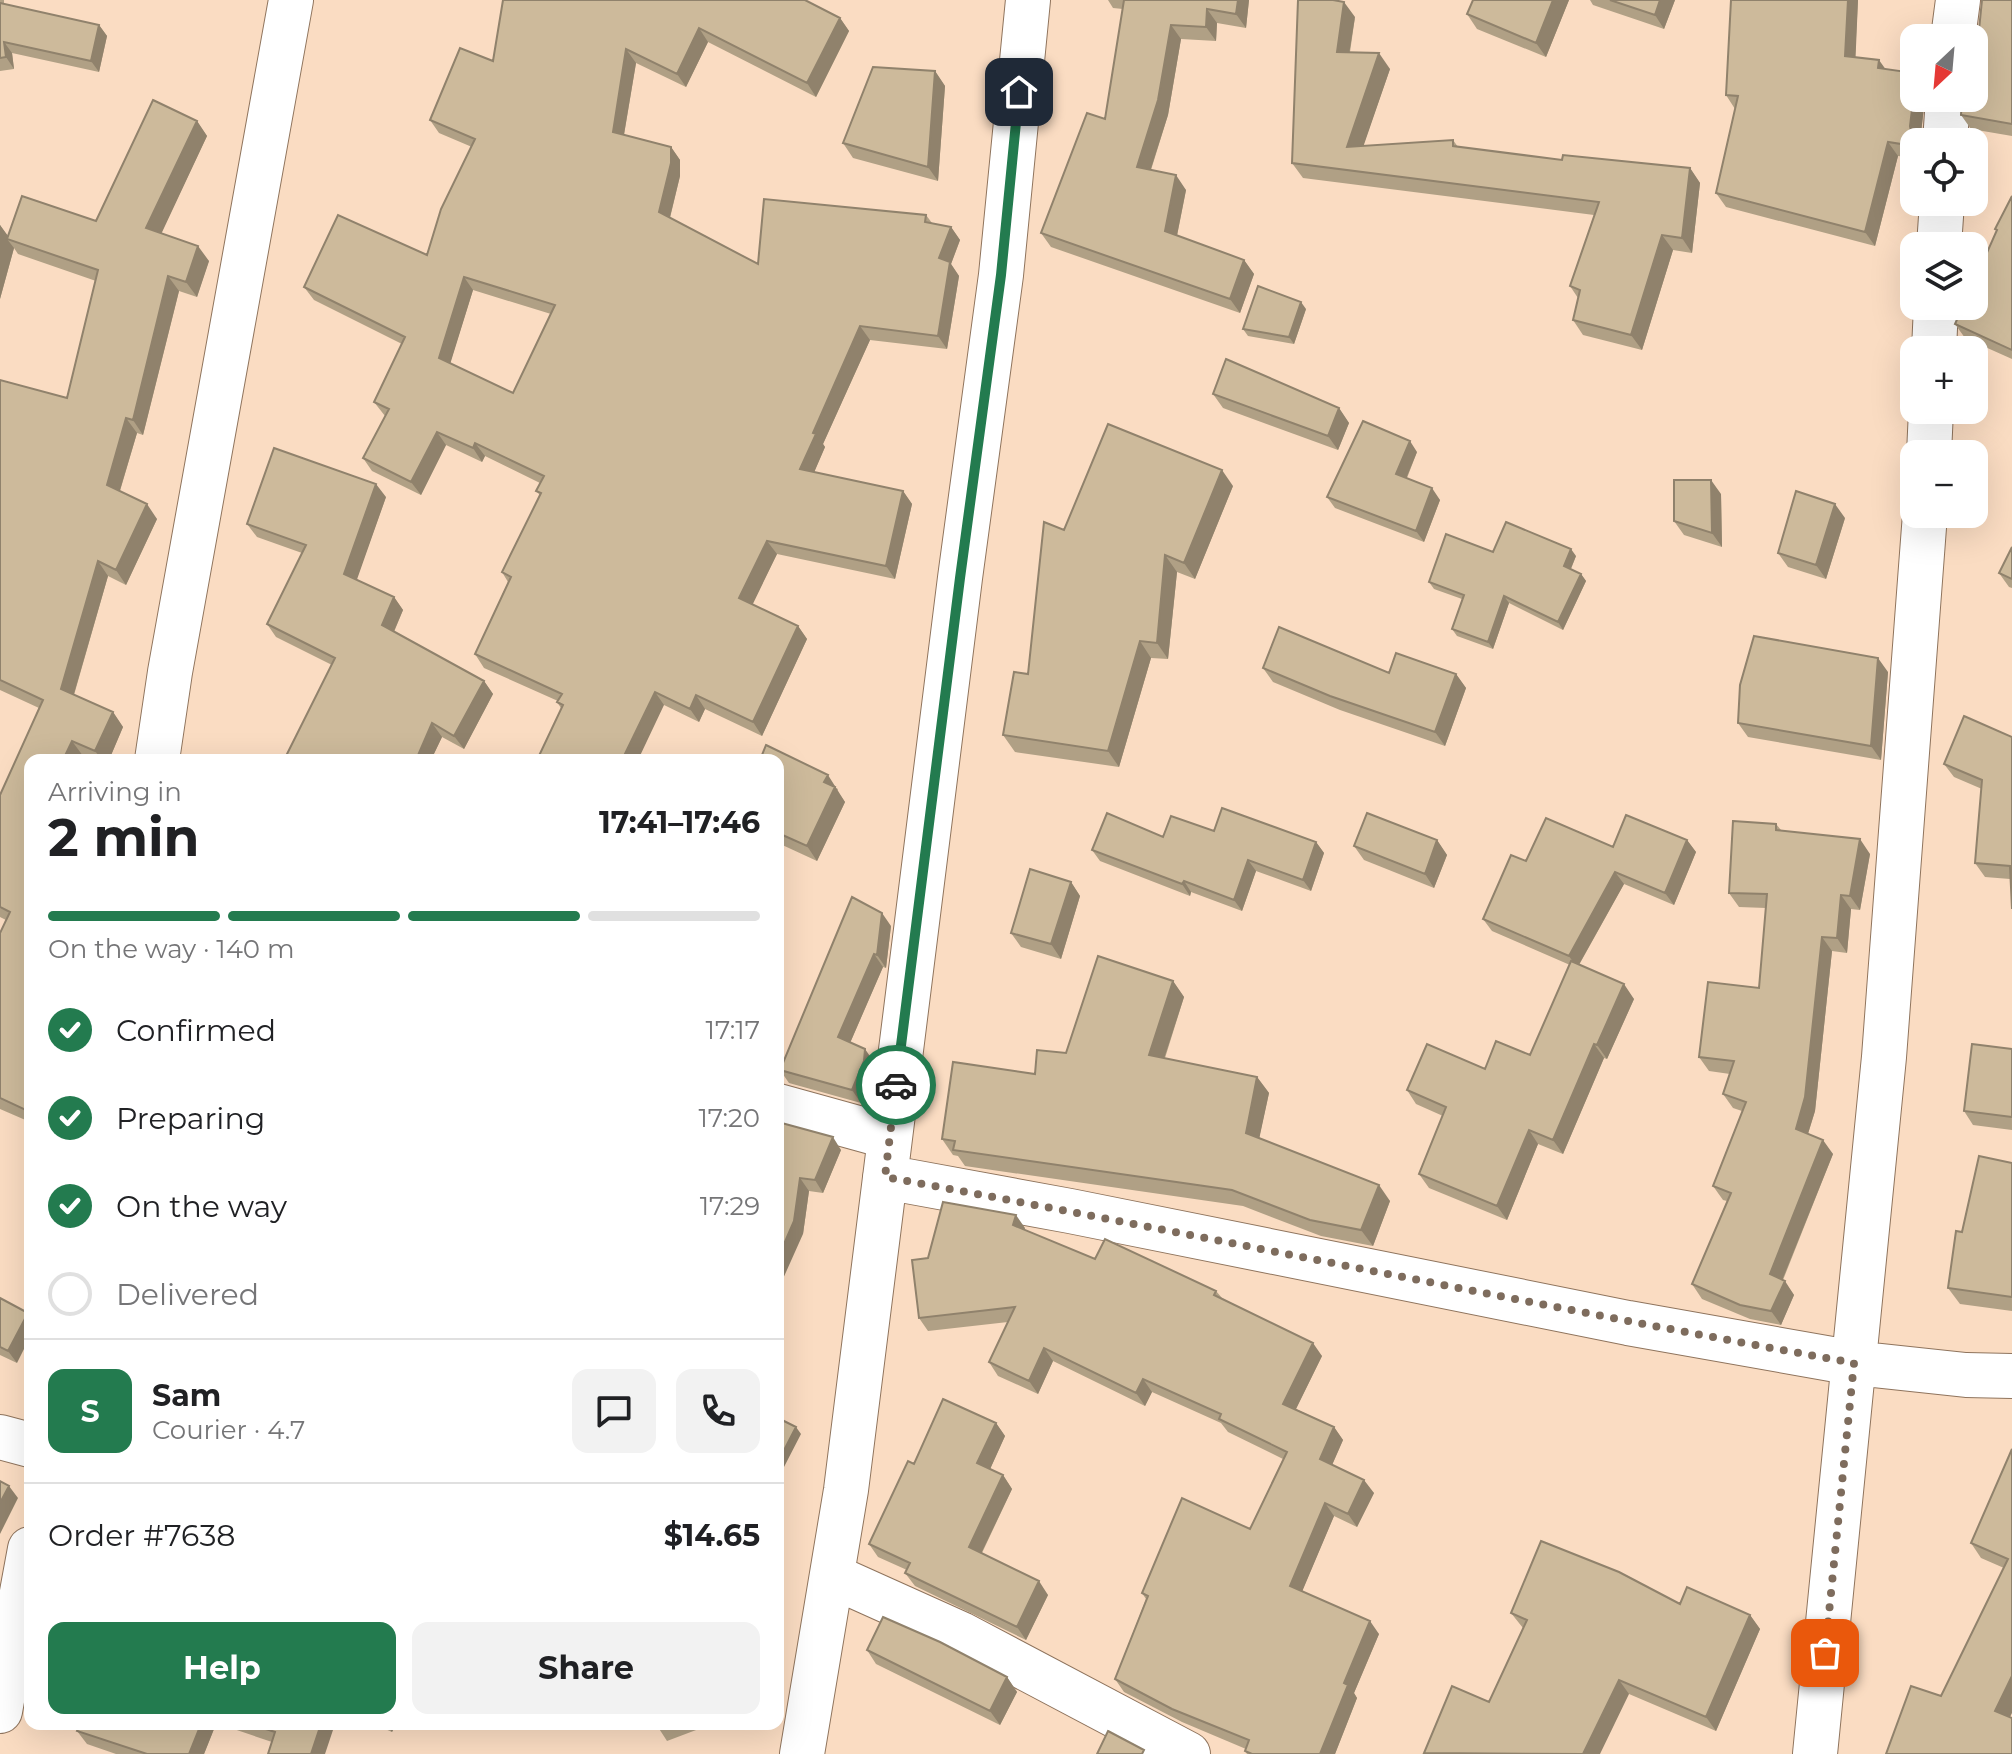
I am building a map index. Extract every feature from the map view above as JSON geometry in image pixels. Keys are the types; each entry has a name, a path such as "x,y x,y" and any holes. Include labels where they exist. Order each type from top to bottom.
{"street":[{"path":"158,754 291,0"},
{"path":"802,1754 846,1490 1001,275 1028,0"},
{"path":"1955,24 1958,0"},
{"path":"1815,1754 1884,1057 1924,528"},
{"path":"784,1109 887,1157 1070,1211 1628,1323 1854,1363 1966,1375 2012,1376"},
{"path":"0,1437 24,1443"},
{"path":"832,1576 961,1634 1188,1754"},
{"path":"0,1711 24,1581"}],"building":[{"path":"503,0 805,0 840,18 807,83 699,28 677,74 626,49 613,132 671,147 671,163 659,212 758,264 764,199 926,215 925,222 951,227 939,258 950,262 938,336 860,326 800,469 903,491 886,566 767,541 739,598 798,626 753,722 696,695 690,709 655,692 625,754 540,754 563,705 557,702 562,694 475,654 511,577 502,572 541,493 536,491 544,476 475,443 473,448 437,432 411,482 363,458 389,409 374,402 405,337 304,287 338,215 427,255 441,209 475,139 430,120 460,48 493,61","holes":["464,277 555,305 513,393 439,358"]},
{"path":"1124,0 1238,0 1236,14 1207,9 1206,27 1171,25 1158,100 1137,167 1176,175 1165,231 1244,260 1230,299 1041,233 1087,113 1105,119"},
{"path":"1298,0 1344,2 1337,52 1379,53 1347,147 1453,140 1453,146 1562,160 1563,155 1690,168 1682,238 1662,235 1631,335 1573,320 1580,290 1570,286 1599,202 1292,163"},
{"path":"1473,0 1553,0 1536,43 1467,14"},
{"path":"1610,0 1660,0 1655,15"},
{"path":"1731,0 1848,0 1845,56 1879,60 1878,68 1900,71 1900,112 1912,112 1910,128 1900,128 1900,144 1888,142 1865,232 1716,193 1738,96 1726,95"},
{"path":"1982,0 2012,0 2012,124 1961,115 1961,112 1988,112 1988,24 1980,24"},
{"path":"0,3 99,25 91,61 4,42 6,57 0,58"},
{"path":"873,67 935,71 928,167 843,143"},
{"path":"153,100 197,121 146,228 198,246 186,282 168,276 133,420 126,418 107,485 147,504 116,570 98,561 61,689 113,712 95,751 72,741 66,754 24,754 24,1109 0,1098 0,933 10,912 0,907 0,795 43,700 0,680 0,380 67,398 98,270 7,239 22,196 96,221"},
{"path":"2012,196 2012,350 1988,339 1988,336 1955,324 1957,320 1988,320 1988,250"},
{"path":"1258,286 1301,302 1289,337 1243,329"},
{"path":"1226,359 1339,408 1328,436 1213,394"},
{"path":"1363,421 1410,441 1396,474 1432,488 1416,531 1327,497"},
{"path":"1108,424 1222,470 1184,563 1165,555 1157,643 1140,641 1108,751 1003,735 1014,672 1028,674 1044,522 1064,530"},
{"path":"274,448 376,484 344,574 394,597 382,625 484,681 454,736 432,723 419,754 287,754 335,658 267,624 306,545 247,524"},
{"path":"1674,480 1711,480 1712,533 1674,521"},
{"path":"1796,491 1835,504 1816,565 1778,553"},
{"path":"1506,522 1571,549 1564,566 1581,574 1558,622 1504,596 1488,642 1452,629 1464,595 1429,582 1446,534 1493,552"},
{"path":"2012,547 2012,579 1999,573"},
{"path":"1279,627 1389,673 1396,653 1456,674 1435,732 1330,696 1263,668"},
{"path":"1754,636 1878,658 1871,746 1738,723 1740,685"},
{"path":"1964,716 2012,737 2012,909 2010,866 1975,863 1982,780 1944,764"},
{"path":"766,745 828,775 824,782 835,787 807,846 784,836 784,754 762,754"},
{"path":"1222,808 1316,842 1303,880 1248,860 1234,900 1092,850 1107,813 1163,837 1171,816 1214,831"},
{"path":"1367,813 1437,840 1425,874 1354,846"},
{"path":"1626,815 1687,840 1665,893 1615,872 1569,956 1483,919 1511,855 1526,861 1546,818 1613,847"},
{"path":"1733,821 1776,824 1776,830 1860,839 1850,896 1841,895 1837,938 1822,937 1805,1097 1796,1129 1823,1140 1770,1274 1785,1281 1771,1311 1740,1305 1692,1284 1731,1193 1713,1186 1746,1102 1723,1094 1734,1061 1699,1057 1708,982 1759,988 1767,894 1729,893"},
{"path":"1030,869 1071,882 1051,944 1011,933"},
{"path":"852,897 882,913 877,955 874,954 838,1037 865,1049 864,1061 852,1090 784,1071 784,1060"},
{"path":"1098,956 1173,981 1149,1055 1257,1077 1246,1133 1379,1185 1361,1230 1310,1220 1232,1190 953,1150 955,1141 942,1139 953,1062 1035,1074 1037,1050 1066,1053"},
{"path":"1571,961 1624,984 1597,1045 1594,1044 1553,1140 1529,1130 1497,1206 1419,1174 1446,1107 1407,1090 1427,1044 1485,1069 1496,1041 1530,1055"},
{"path":"1972,1044 2012,1049 2012,1117 1964,1111"},
{"path":"784,1124 833,1137 815,1180 800,1178 794,1221 784,1244"},
{"path":"1979,1156 2012,1163 2012,1297 1948,1288 1956,1231 1962,1232"},
{"path":"943,1202 1016,1215 1013,1225 1095,1259 1105,1239 1216,1291 1214,1295 1313,1343 1283,1404 1334,1427 1320,1459 1364,1480 1348,1514 1325,1503 1290,1586 1370,1621 1344,1683 1348,1685 1320,1754 1252,1754 1245,1751 1249,1740 1172,1709 1115,1679 1148,1596 1142,1593 1182,1498 1250,1529 1287,1452 1219,1419 1221,1414 1143,1379 1136,1393 1044,1348 1029,1381 989,1362 1015,1307 919,1318 912,1260 928,1258"},
{"path":"0,1298 24,1311 24,1321 8,1351 0,1347"},
{"path":"943,1399 996,1423 977,1463 1003,1475 969,1547 1039,1581 1017,1627 905,1573 910,1563 869,1544 908,1461 914,1464"},
{"path":"784,1421 796,1427 784,1450"},
{"path":"2012,1449 2012,1676 1995,1711 2012,1718 2012,1754 1886,1754 1911,1686 1941,1696 2008,1559 1971,1543"},
{"path":"0,1481 9,1486 0,1503"},
{"path":"1541,1541 1619,1572 1680,1604 1687,1587 1750,1615 1706,1717 1619,1680 1583,1754 1424,1753 1452,1686 1489,1702 1527,1620 1511,1613"},
{"path":"883,1617 1007,1677 990,1711 867,1650"},
{"path":"199,1730 189,1754 147,1754 77,1731"},
{"path":"269,1730 319,1730 311,1754 268,1754 275,1732"},
{"path":"1108,1731 1144,1750 1142,1754 1097,1754"}],"way so far":[{"path":"896,1085 885,1177 1448,1285 1628,1323 1854,1363 1825,1653"}],"route":[{"path":"896,1085 1001,275 1019,92"}]}
